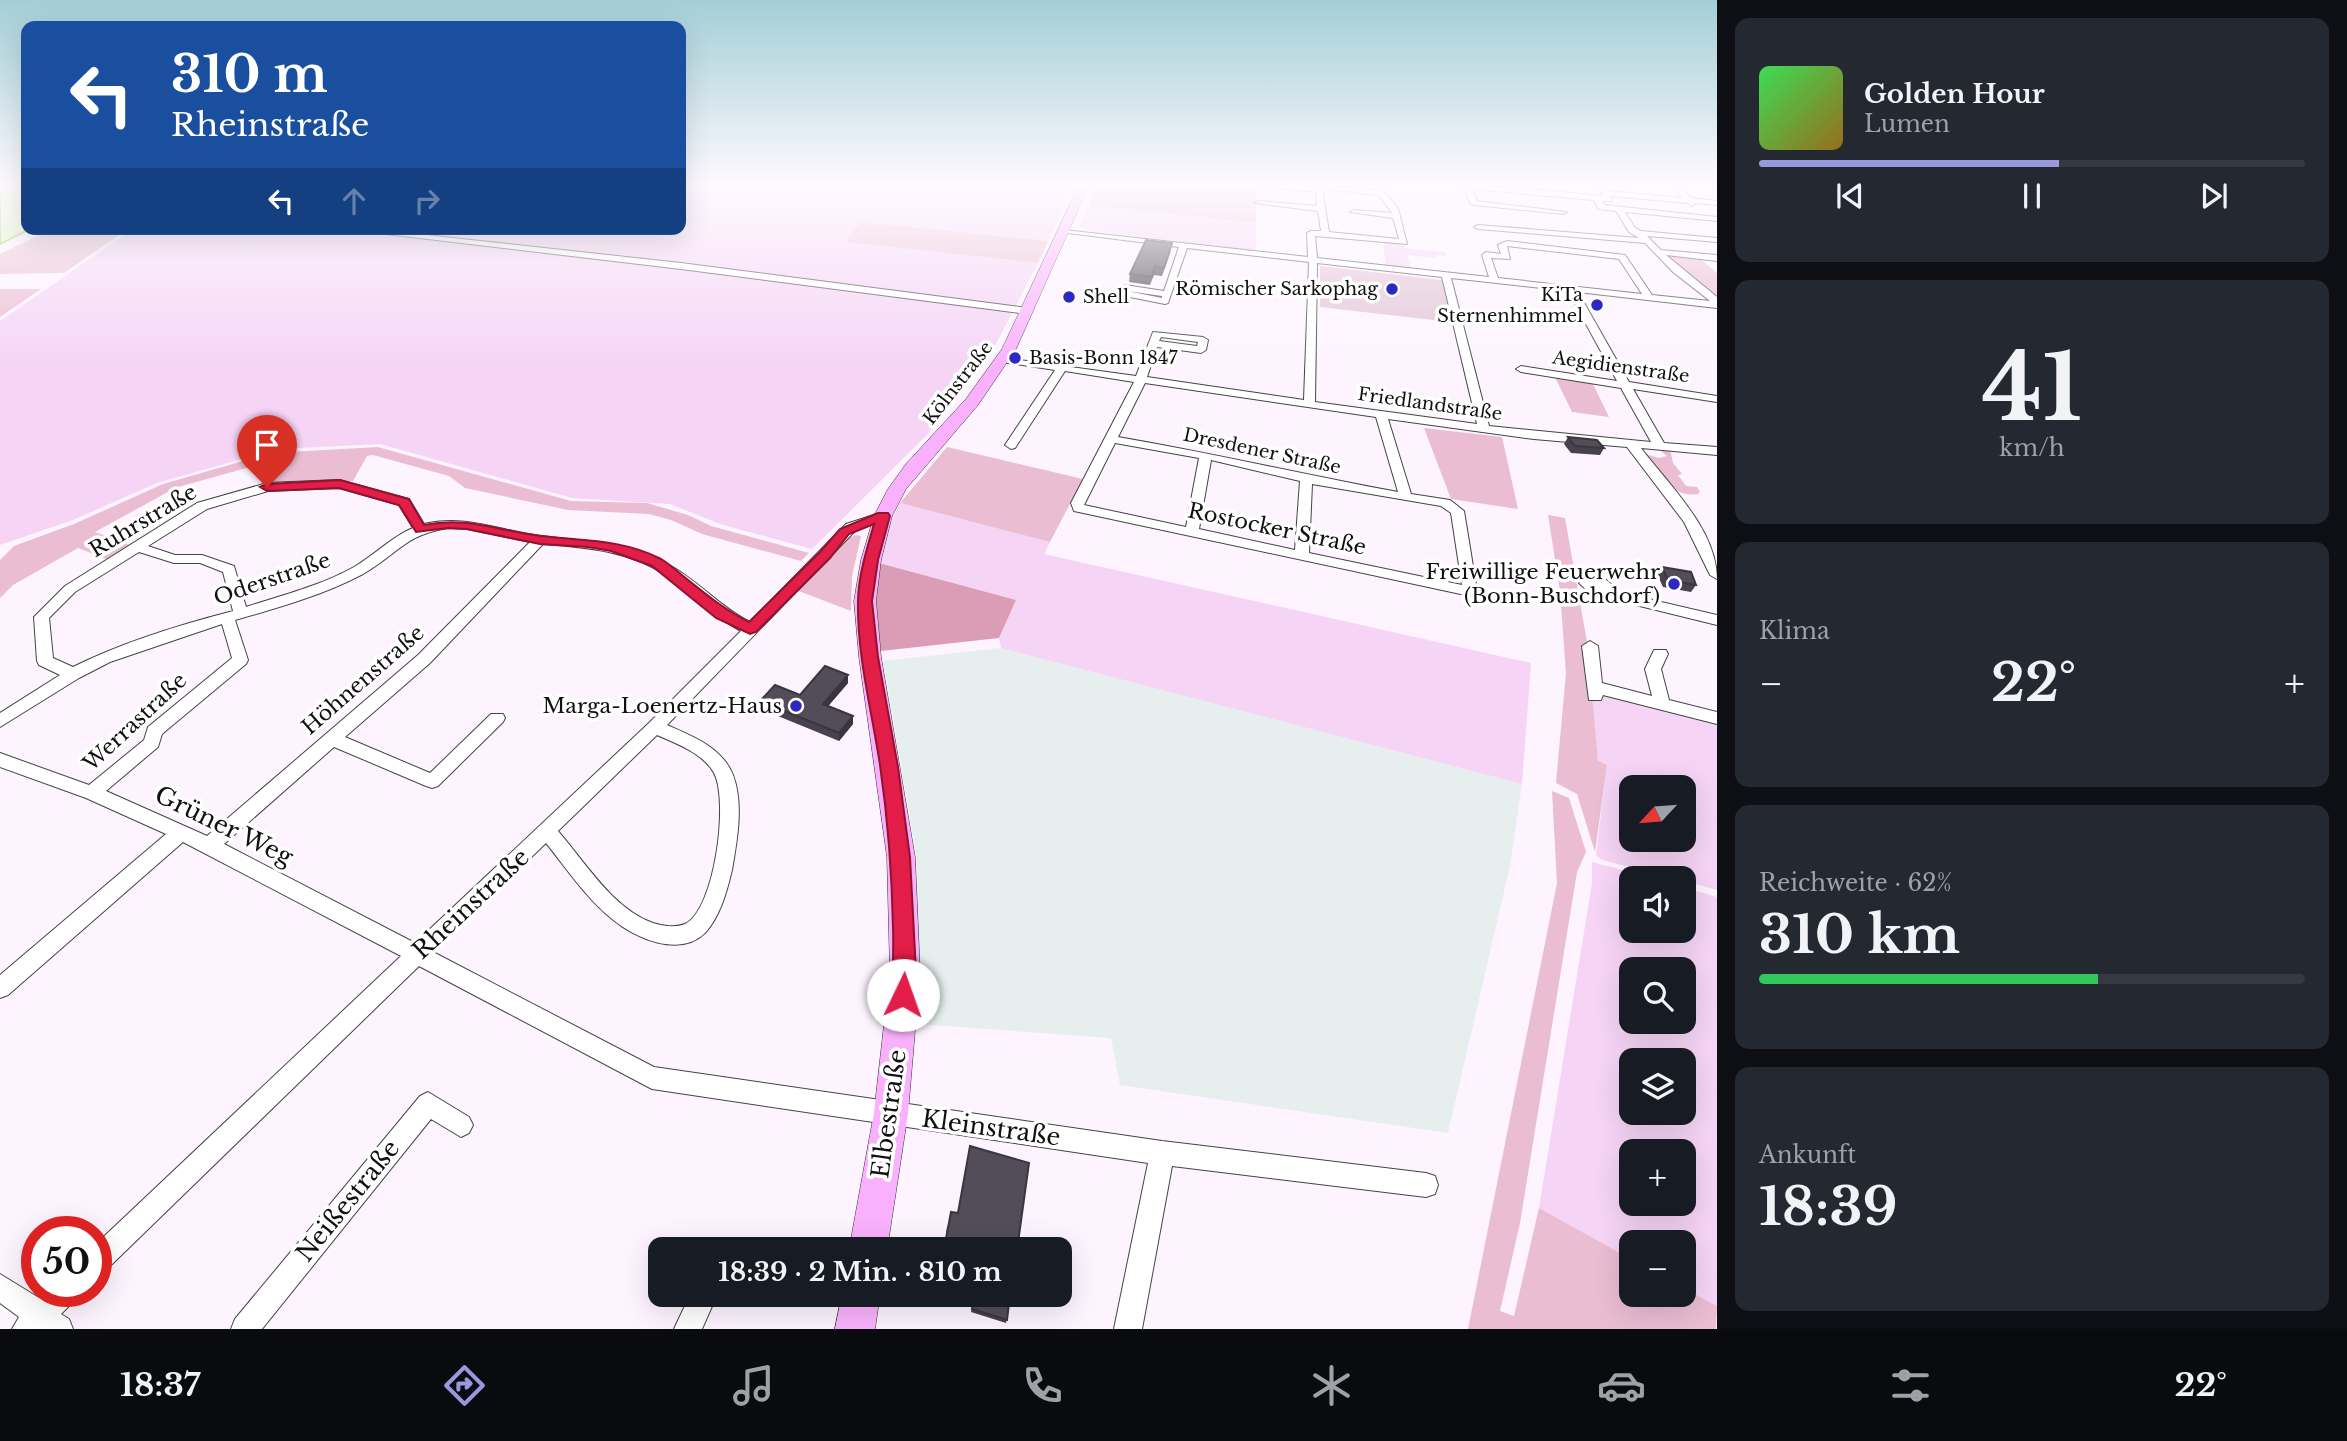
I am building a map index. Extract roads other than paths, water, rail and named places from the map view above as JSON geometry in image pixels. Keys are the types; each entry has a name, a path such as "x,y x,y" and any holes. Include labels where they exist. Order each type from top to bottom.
{"main road":[{"name":"Kölnstraße","path":"927,452 972,402 1002,359 1058,245"},
{"name":"Elbestraße","path":"870,1237 891,1114 905,972 901,857 870,657 865,601 881,523 897,489 927,452"},
{"path":"855,1329 859,1307"}],"street":[{"path":"492,245 681,266 1027,311"},
{"path":"1176,245 1495,282 1716,304"},
{"path":"1309,405 1312,245"},
{"path":"1495,282 1486,255 1507,257 1503,245"},
{"path":"1527,245 1622,257 1651,298"},
{"path":"1650,245 1716,304"},
{"path":"1168,294 1184,246"},
{"path":"1657,252 1717,258"},
{"path":"1446,276 1484,429"},
{"path":"1572,290 1659,444"},
{"path":"1111,439 1140,380 1153,343"},
{"name":"Friedlandstraße","path":"1002,359 1484,429 1717,451"},
{"path":"1011,445 1062,368"},
{"name":"Aegidienstraße","path":"1521,369 1717,399"},
{"path":"1381,415 1406,497"},
{"name":"Dresdener Straße","path":"1111,439 1206,455 1306,479 1446,503 1457,511 1470,591"},
{"name":"Rostocker Straße","path":"1111,439 1077,506 1084,510 1470,591"},
{"path":"1630,442 1690,521 1717,575"},
{"path":"1192,533 1206,455"},
{"path":"1302,556 1306,479"},
{"name":"Ruhrstraße","path":"73,674 45,661 41,617 70,589 202,506 267,487 340,484 404,502 421,530"},
{"name":"Rheinstraße","path":"112,1247 655,727 839,540 852,532 881,523"},
{"name":"Oderstraße","path":"0,721 73,674 142,643 323,588 361,569 393,543 421,530 448,524 467,525 540,540 605,546 657,563 722,614 750,629"},
{"name":"Höhnenstraße","path":"209,845 424,659 540,540"},
{"path":"136,546 174,559 202,559 229,569 234,616"},
{"path":"1606,592 1620,598 1717,620"},
{"name":"Werrastraße","path":"92,793 152,743 154,731 240,660 234,616"},
{"path":"1591,646 1594,692 1662,704 1717,718"},
{"path":"1660,654 1653,669 1662,704"},
{"path":"332,739 432,781 497,718"},
{"path":"547,831 618,911 643,929 673,935 687,934 699,927 708,911 723,868 730,796 724,775 712,757 700,748 655,727"},
{"name":"Grüner Weg","path":"0,760 92,793 182,832 418,953"},
{"path":"0,988 182,832"},
{"name":"Kleinstraße","path":"418,953 652,1078 1162,1153 1426,1185"},
{"name":"Neißestraße","path":"244,1329 428,1104 461,1125"},
{"path":"1128,1329 1162,1153"},
{"path":"0,1287 41,1325 54,1307"},
{"path":"688,1329 698,1307"}],"place":[{"name":"Römischer Sarkophag","path":"1392,289"},
{"name":"Shell","path":"1069,297"},
{"name":"KiTa Sternenhimmel","path":"1597,305"},
{"name":"Basis-Bonn 1847","path":"1015,358"},
{"name":"Freiwillige Feuerwehr (Bonn-Buschdorf)","path":"1674,584"},
{"name":"Marga-Loenertz-Haus","path":"796,706"}]}
